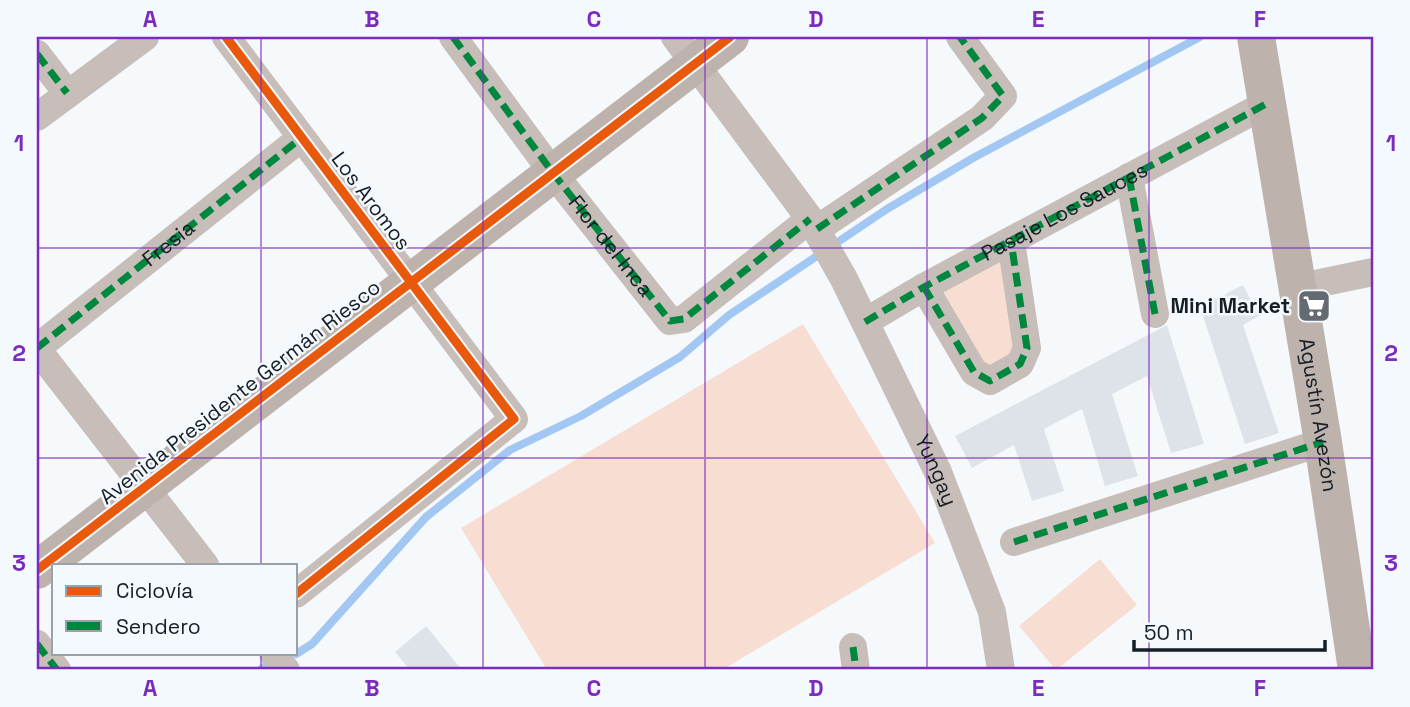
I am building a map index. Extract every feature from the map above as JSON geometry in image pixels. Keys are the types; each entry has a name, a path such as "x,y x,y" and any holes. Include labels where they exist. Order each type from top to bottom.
{"street":[{"path":"37,117 145,37"},
{"name":"Los Aromos","path":"226,37 514,419 298,592"},
{"name":"Flor del Inca","path":"453,37 553,173 670,321 684,318 813,224"},
{"name":"Avenida Presidente Germán Riesco","path":"37,570 553,173 685,50 730,37"},
{"path":"685,50 813,224 982,118 1003,96 960,37"},
{"name":"Agustín Avezón","path":"1256,37 1323,443 1357,670"},
{"path":"37,54 67,93"},
{"name":"Pasaje Los Sauces","path":"865,322 1010,240 1266,104"},
{"name":"Fresia","path":"37,349 301,138"},
{"path":"1129,177 1155,314"},
{"name":"Yungay","path":"813,224 844,279 943,485 992,612 1001,670"},
{"path":"924,287 974,372 990,381 1020,364 1027,348 1010,240"},
{"path":"1296,288 1373,272"},
{"path":"37,349 204,564"},
{"path":"1014,542 1323,443"},
{"path":"37,644 57,670"},
{"path":"274,654 286,670"}],"shaded area":[{"path":"1004,257 1019,354 987,372 937,295"},
{"path":"803,324 935,543 722,670 547,670 461,528"},
{"path":"1100,559 1137,605 1056,670 1019,626"}],"building":[{"path":"1243,285 1259,316 1243,325 1279,433 1245,444 1200,307"},
{"path":"1167,325 1204,444 1171,453 1147,376 1112,394 1138,476 1105,486 1082,409 1044,429 1064,491 1032,501 1014,445 972,468 955,436"},
{"path":"426,626 462,670 410,670 395,652"}],"waterway":[{"path":"298,653 312,644 426,517 510,450 581,416 680,357 729,315 887,209 973,158 1200,37"},
{"path":"260,670 265,666"}],"marked path":[{"path":"453,37 553,173 670,321 684,319 810,219"},
{"path":"817,229 982,118 1003,96 960,37"},
{"path":"37,54 67,93"},
{"path":"865,322 924,287 1266,104"},
{"path":"37,348 301,138"},
{"path":"1129,177 1155,314"},
{"path":"924,287 974,372 990,381 1020,364 1027,348 1011,241"},
{"path":"1014,542 1323,442"},
{"path":"37,644 57,670"},
{"path":"853,647 856,670"}],"cycle path":[{"path":"226,37 514,419 298,592"},
{"path":"37,570 730,37"}],"place":[{"name":"Mini Market","path":"1314,306"}]}
